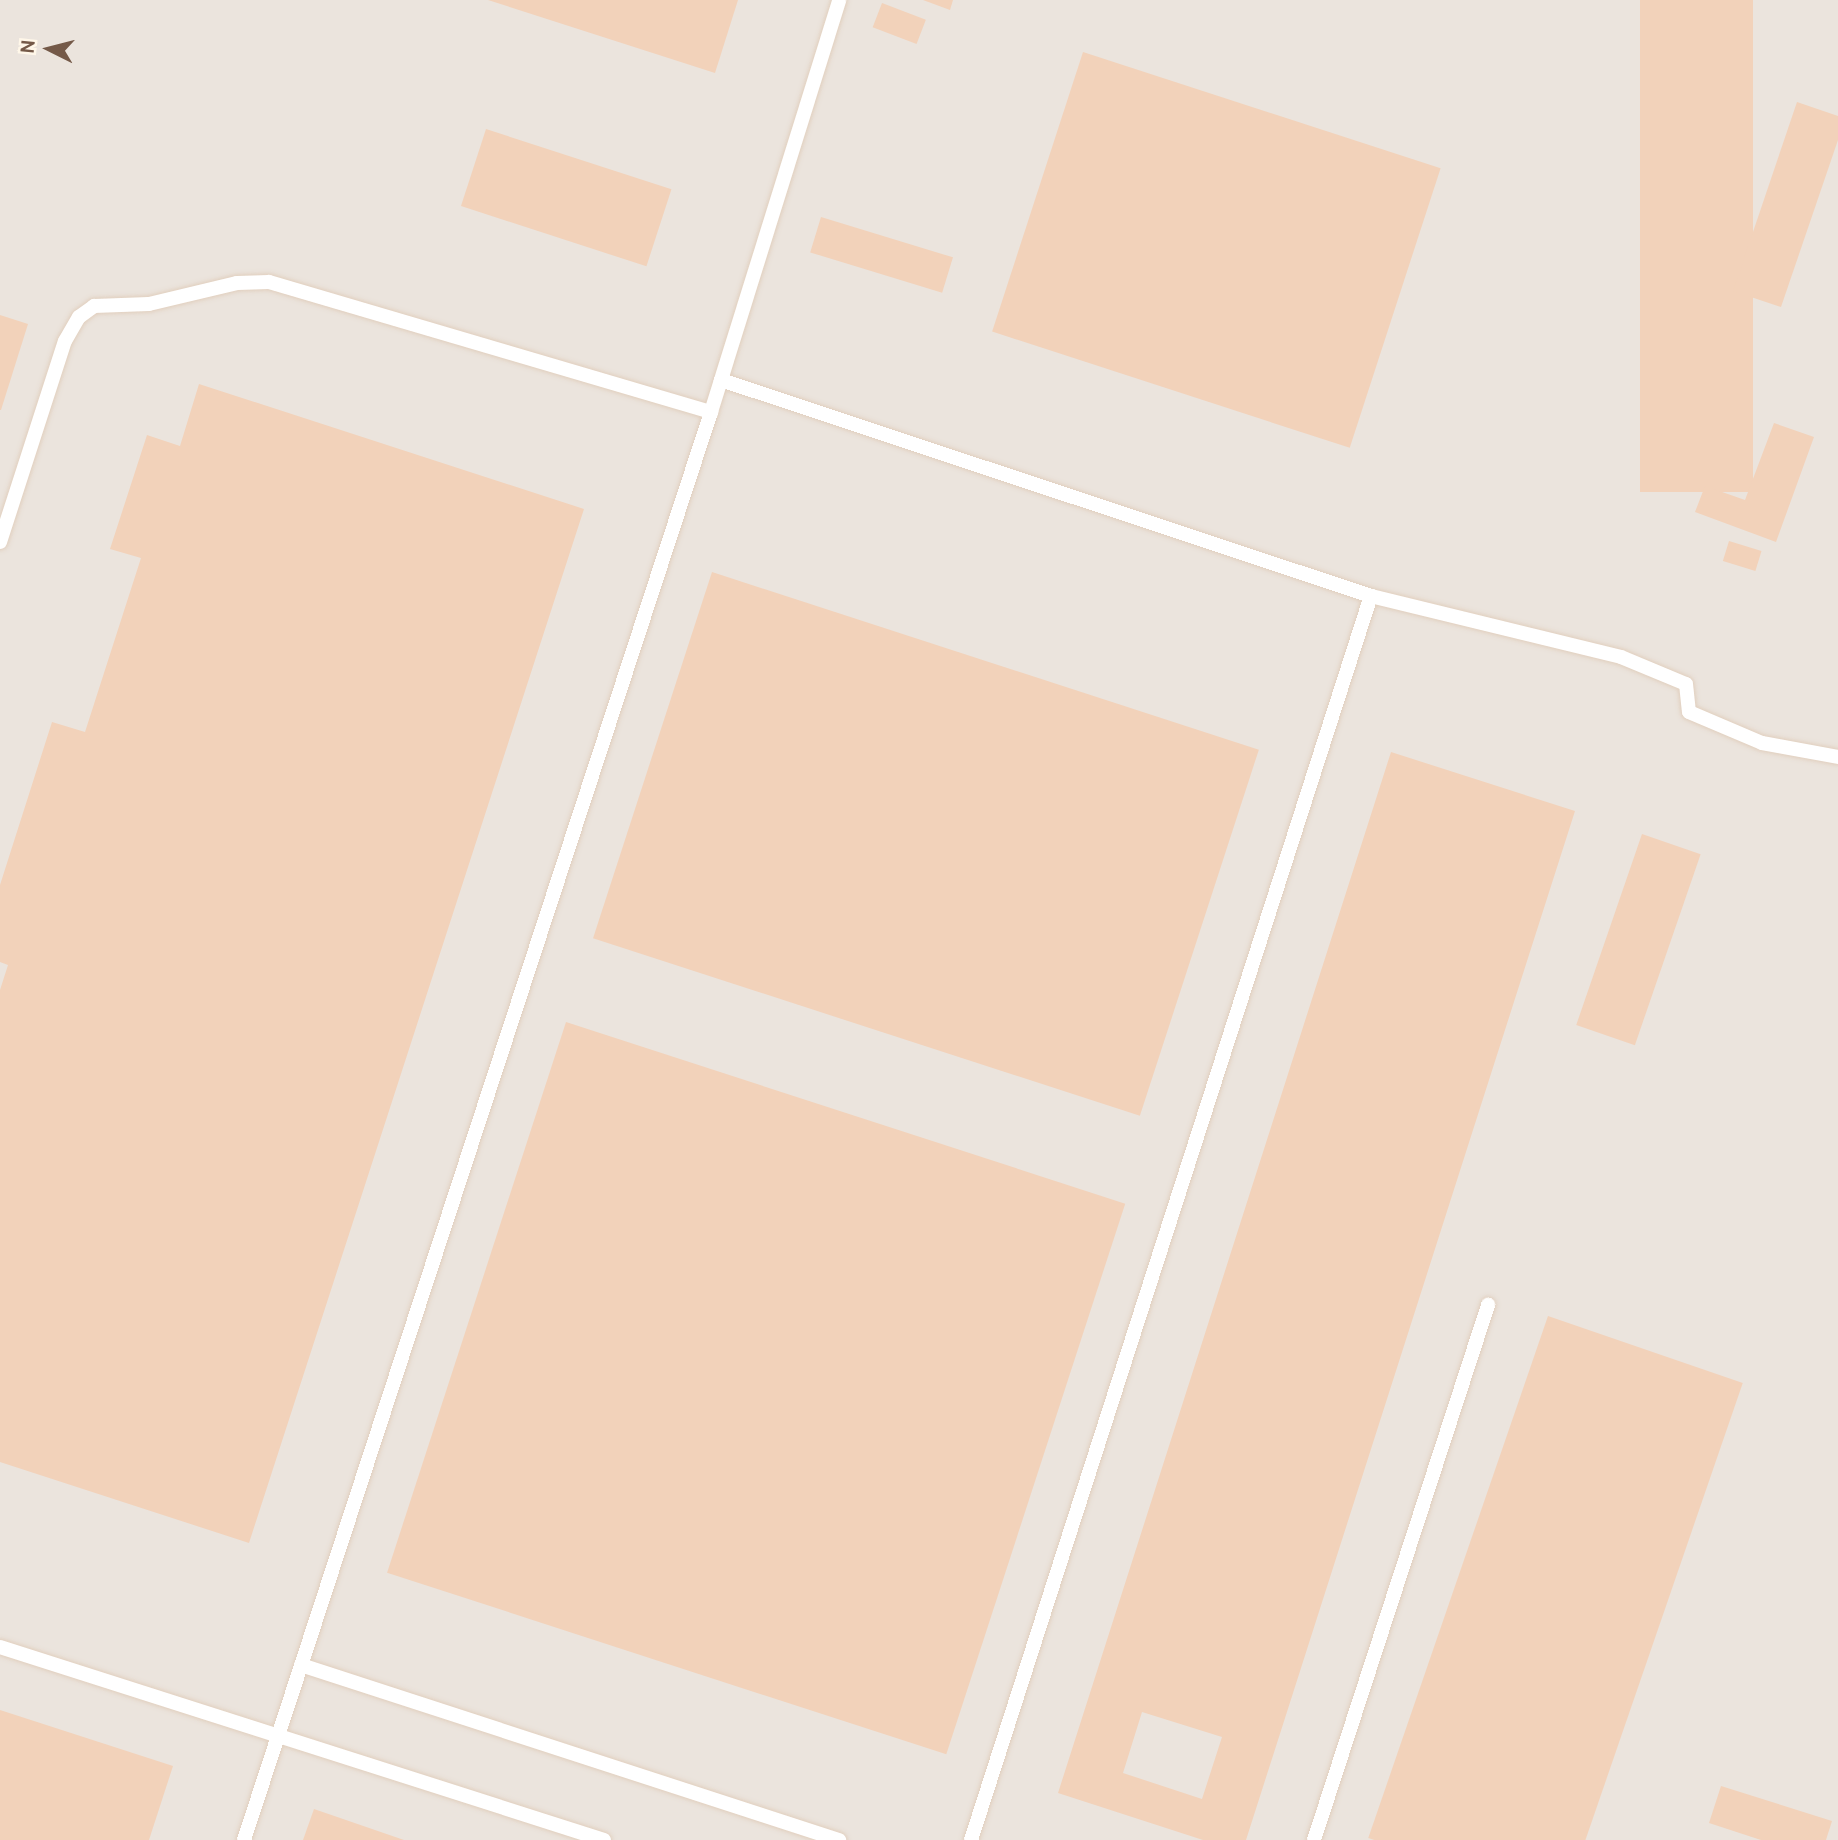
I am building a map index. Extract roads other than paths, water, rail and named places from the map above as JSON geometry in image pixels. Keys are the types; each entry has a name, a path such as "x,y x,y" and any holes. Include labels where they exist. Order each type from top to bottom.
{"lane":[{"path":"244,1840 711,412 839,0"},
{"path":"0,541 65,341 79,317 94,306 149,304 237,283 269,282 711,412"},
{"path":"720,380 1371,596 1621,657 1686,684 1689,712 1762,743 1838,757"},
{"path":"971,1840 1371,596"},
{"path":"1314,1840 1488,1305"},
{"path":"0,1647 604,1840"},
{"path":"301,1665 839,1840"}]}
